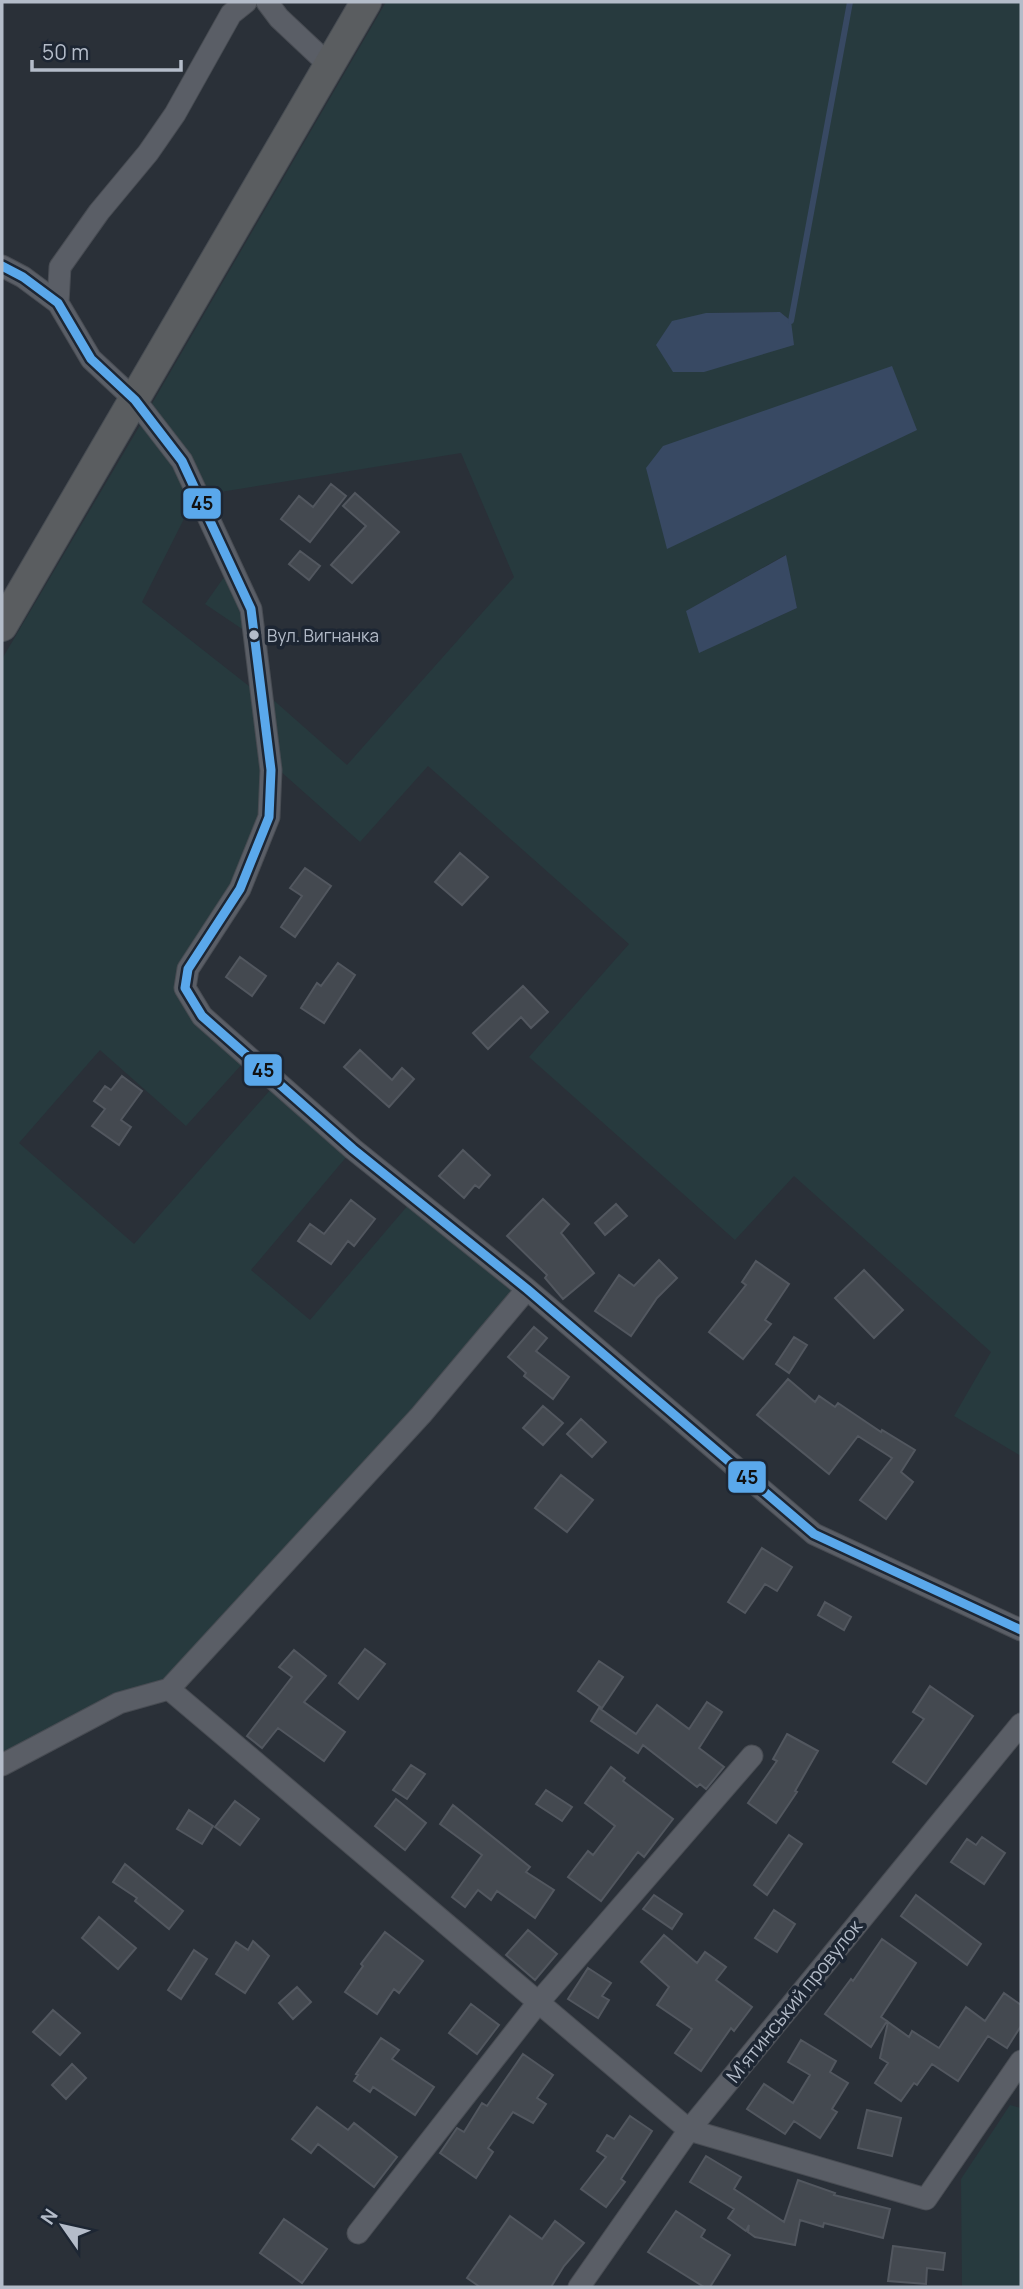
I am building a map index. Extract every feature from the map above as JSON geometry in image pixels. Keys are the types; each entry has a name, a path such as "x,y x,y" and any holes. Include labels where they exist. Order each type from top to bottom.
{"highway":[{"path":"2,626 366,2"}],"street":[{"path":"58,303 60,267 99,212 148,153 175,114 231,13 246,2"},
{"path":"267,2 279,18 329,65"},
{"path":"2,267 23,277 58,303 91,359 135,400 182,461 251,609 271,769 269,817 240,889 188,969 185,988 202,1016 353,1149 527,1289 814,1534 1021,1630"},
{"path":"2,1765 119,1703 169,1689 421,1415 527,1289"},
{"path":"169,1689 688,2130 926,2199 1021,2061"},
{"name":"Мʼятинський провулок","path":"579,2287 688,2130 1021,1724"},
{"path":"358,2233 537,2004 752,1756"}],"green space":[{"path":"386,2 1021,2 1021,1456 954,1416 991,1352 794,1176 735,1240 529,1057 629,944 428,766 360,842 279,770 270,697 347,765 514,577 461,453 208,494 150,407","holes":["780,312 791,321 706,313","785,555 797,608 699,652 687,611"]},
{"path":"142,422 175,465 193,501 142,602 254,690 263,769 261,815 233,885 180,966 243,1063 186,1126 100,1050 19,1143 134,1244 272,1088 348,1155 251,1270 310,1320 409,1204 516,1290 416,1410 165,1683 2,1757 2,659"},
{"path":"227,573 244,612 248,633 205,604"},
{"path":"1010,2105 1021,2108 1021,2287 962,2287 961,2179"}],"water":[{"path":"780,312 791,321 794,345 704,372 673,372 656,345 672,321 706,313"},
{"path":"892,366 917,430 667,549 646,468 663,446"},
{"path":"786,555 797,608 699,653 686,611"}],"building":[{"path":"331,484 346,496 310,542 281,519 299,496 313,507"},
{"path":"355,493 399,532 352,583 331,565 366,526 343,506"},
{"path":"300,551 320,566 309,580 289,564"},
{"path":"460,853 488,877 462,905 435,882"},
{"path":"305,868 331,886 295,937 281,927 302,896 290,888"},
{"path":"240,957 266,976 252,996 226,977"},
{"path":"338,963 355,975 324,1023 301,1008 317,983 321,986"},
{"path":"523,986 548,1012 531,1028 521,1017 488,1049 473,1033"},
{"path":"360,1050 392,1080 402,1068 414,1079 389,1107 344,1067"},
{"path":"122,1076 142,1091 121,1120 131,1127 119,1145 92,1126 105,1109 94,1101 105,1086 111,1090"},
{"path":"463,1150 490,1175 479,1188 475,1185 464,1198 439,1176"},
{"path":"543,1199 569,1224 561,1233 594,1273 563,1299 545,1278 547,1275 507,1236"},
{"path":"351,1200 375,1219 354,1246 348,1241 331,1264 298,1241 310,1224 324,1234"},
{"path":"616,1204 627,1216 605,1235 595,1223"},
{"path":"659,1260 677,1278 657,1298 631,1336 595,1311 619,1275 634,1286"},
{"path":"756,1261 789,1284 765,1320 771,1324 743,1359 709,1332 746,1285 742,1282"},
{"path":"864,1270 903,1310 874,1338 835,1298"},
{"path":"534,1327 547,1338 536,1351 569,1377 553,1399 524,1376 526,1373 508,1357"},
{"path":"794,1337 807,1345 789,1373 776,1364"},
{"path":"788,1379 815,1402 819,1396 835,1407 838,1403 881,1432 882,1430 915,1450 901,1472 913,1482 886,1519 860,1500 892,1458 858,1436 829,1474 757,1415"},
{"path":"543,1406 563,1423 543,1445 523,1428"},
{"path":"581,1419 606,1442 592,1457 567,1434"},
{"path":"561,1475 593,1500 567,1532 535,1508"},
{"path":"762,1548 792,1567 777,1591 765,1584 745,1613 728,1602"},
{"path":"825,1602 851,1617 844,1630 818,1615"},
{"path":"365,1649 385,1664 358,1699 339,1683"},
{"path":"294,1650 326,1676 304,1702 345,1732 324,1761 278,1728 262,1748 247,1736 292,1677 279,1667"},
{"path":"599,1661 623,1677 602,1708 578,1691"},
{"path":"930,1686 973,1716 926,1784 893,1762 924,1719 913,1712"},
{"path":"707,1702 722,1712 699,1748 724,1767 706,1789 700,1784 697,1787 643,1745 638,1753 591,1721 599,1708 636,1734 657,1705 689,1729"},
{"path":"787,1734 818,1751 795,1791 797,1792 776,1823 748,1803 777,1761 773,1759"},
{"path":"411,1765 425,1774 407,1799 393,1790"},
{"path":"611,1767 625,1778 623,1781 673,1819 644,1857 638,1852 601,1901 568,1877 588,1851 593,1855 615,1826 585,1803"},
{"path":"546,1790 572,1807 562,1821 536,1804"},
{"path":"396,1799 426,1823 405,1850 375,1826"},
{"path":"235,1801 259,1819 240,1845 215,1827"},
{"path":"453,1805 530,1867 526,1872 554,1890 535,1918 497,1891 491,1900 478,1890 465,1907 452,1897 482,1855 440,1824"},
{"path":"189,1810 213,1826 202,1844 177,1829"},
{"path":"789,1835 802,1844 767,1895 754,1885"},
{"path":"982,1837 1005,1853 984,1884 951,1862 967,1839 976,1845"},
{"path":"125,1864 183,1911 169,1929 135,1901 137,1898 113,1882"},
{"path":"654,1895 682,1914 672,1929 643,1909"},
{"path":"916,1895 981,1944 967,1965 901,1916"},
{"path":"774,1910 795,1924 777,1952 755,1938"},
{"path":"99,1917 136,1948 118,1969 82,1938"},
{"path":"528,1930 557,1954 535,1980 506,1955"},
{"path":"385,1932 423,1961 399,1993 394,1989 377,2014 345,1992 363,1966 361,1964"},
{"path":"664,1935 697,1963 705,1952 726,1967 716,1980 752,2007 734,2031 731,2028 701,2071 675,2053 692,2029 657,2005 669,1987 641,1962"},
{"path":"882,1939 916,1963 881,2017 887,2021 871,2047 825,2014 851,1979 853,1981"},
{"path":"253,1941 269,1956 245,1993 216,1974 236,1942 248,1950"},
{"path":"194,1950 207,1959 181,1999 168,1990"},
{"path":"588,1968 611,1983 602,1996 609,2000 598,2018 568,1999"},
{"path":"297,1987 311,2002 293,2019 279,2003"},
{"path":"1004,1993 1021,2005 1021,2026 1007,2048 988,2036 958,2081 932,2064 901,2101 875,2083 888,2063 880,2058 888,2022 909,2037 912,2031 939,2048 966,2007 985,2021"},
{"path":"471,2004 499,2025 477,2054 449,2033"},
{"path":"53,2010 80,2033 60,2055 33,2032"},
{"path":"381,2038 399,2050 392,2059 434,2087 415,2115 373,2087 370,2092 354,2081"},
{"path":"801,2040 836,2061 830,2072 848,2083 832,2109 837,2112 820,2138 794,2121 785,2134 747,2109 764,2084 793,2103 810,2075 788,2062"},
{"path":"523,2054 553,2075 537,2098 546,2104 533,2123 513,2112 488,2148 493,2152 476,2178 440,2153 457,2128 464,2132 482,2103 487,2106"},
{"path":"72,2064 86,2078 66,2099 52,2085"},
{"path":"317,2107 348,2130 354,2123 397,2157 374,2187 318,2144 311,2153 292,2139"},
{"path":"867,2110 901,2118 892,2156 858,2148"},
{"path":"630,2116 652,2131 621,2179 625,2182 606,2207 581,2189 606,2157 597,2151 607,2135 614,2139"},
{"path":"706,2156 741,2177 734,2189 784,2222 798,2180 835,2193 834,2195 890,2209 883,2238 824,2223 823,2227 800,2220 795,2245 755,2237 748,2232 749,2225 746,2231 728,2218 734,2209 690,2182"},
{"path":"676,2211 705,2230 701,2237 730,2255 710,2287 704,2287 648,2252"},
{"path":"510,2216 542,2239 555,2221 584,2243 564,2266 551,2287 480,2287 467,2278"},
{"path":"284,2219 327,2249 302,2283 260,2253"},
{"path":"893,2246 945,2253 943,2270 927,2268 926,2284 888,2281"}],"waterway":[{"path":"791,321 850,2"}],"transit line":[{"name":"45","path":"2,266 23,277 58,303 91,359 135,400 182,461 251,609 271,770 269,817 240,889 188,969 185,988 202,1016 353,1149 527,1289 814,1534 1021,1630"}],"place":[{"name":"Вул. Вигнанка","path":"254,635"}]}
